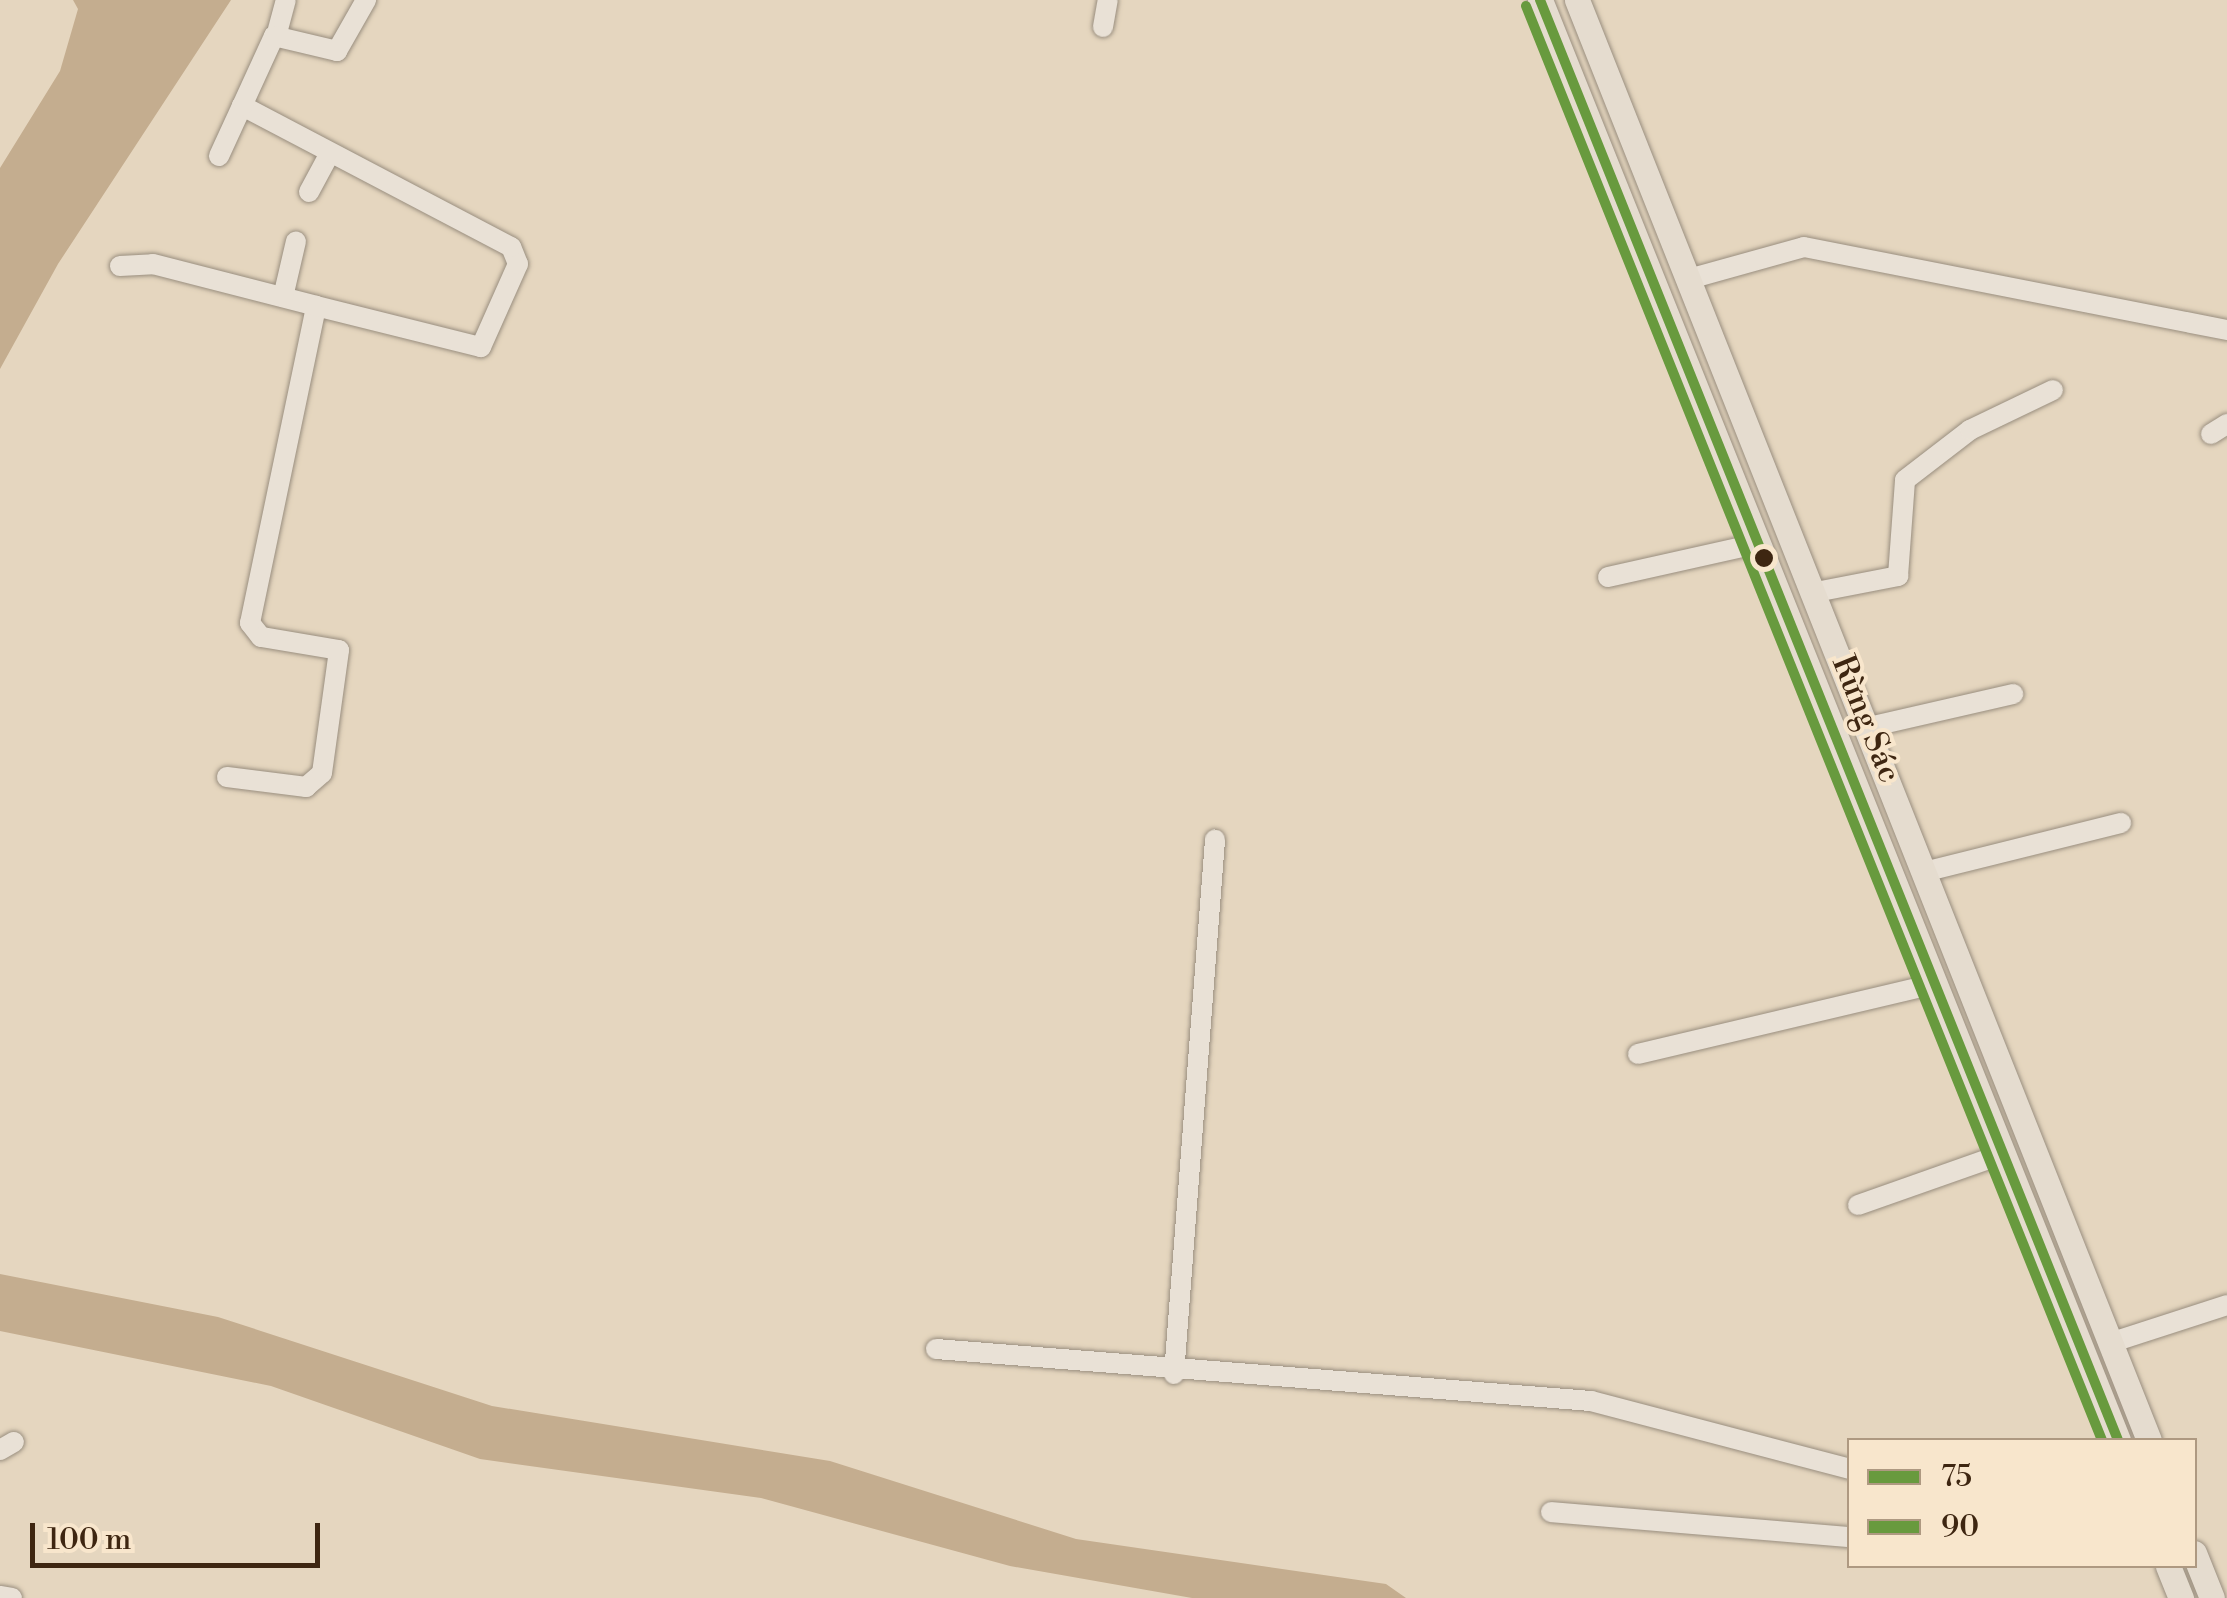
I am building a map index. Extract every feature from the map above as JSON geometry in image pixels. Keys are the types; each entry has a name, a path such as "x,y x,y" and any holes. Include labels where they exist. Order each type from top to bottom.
{"main road":[{"name":"Rừng Sác","path":"1540,0 2117,1438"},
{"name":"Rừng Sác","path":"1577,0 1928,871 2064,1229 2149,1438"},
{"path":"2038,1239 2064,1229"},
{"path":"2197,1560 2212,1598"},
{"path":"2169,1568 2181,1598"}],"street":[{"path":"219,156 277,34 286,0"},
{"path":"277,34 337,51 366,0"},
{"path":"1102,27 1108,0"},
{"path":"120,266 153,264 480,347 518,264 511,248 242,106"},
{"path":"309,192 330,153"},
{"path":"283,298 296,241"},
{"path":"1690,279 1804,247 2227,330"},
{"path":"227,777 306,787 322,773 339,650 262,637 250,623 316,306"},
{"path":"1816,592 1898,576 1906,480 1970,430 2053,390"},
{"path":"1608,577 1760,543"},
{"path":"1870,727 2013,694"},
{"path":"1928,871 2121,822"},
{"path":"1174,1374 1215,840"},
{"path":"1638,1054 1936,984"},
{"path":"1858,1205 2003,1154"},
{"path":"2110,1343 2227,1306"},
{"path":"936,1349 1174,1374 1591,1401 1847,1468"},
{"path":"1552,1512 1847,1537"},
{"path":"0,1596 12,1598"}],"shaded area":[{"path":"73,0 231,0 58,264 0,369 0,168 60,71 78,9"},
{"path":"0,1274 218,1317 492,1406 830,1461 1076,1539 1386,1584 1406,1598 1192,1598 1010,1566 761,1498 480,1459 271,1386 0,1331"}],"transit line":[{"name":"75","path":"1540,0 2117,1438"},
{"name":"90","path":"1526,6 2101,1438"}]}
